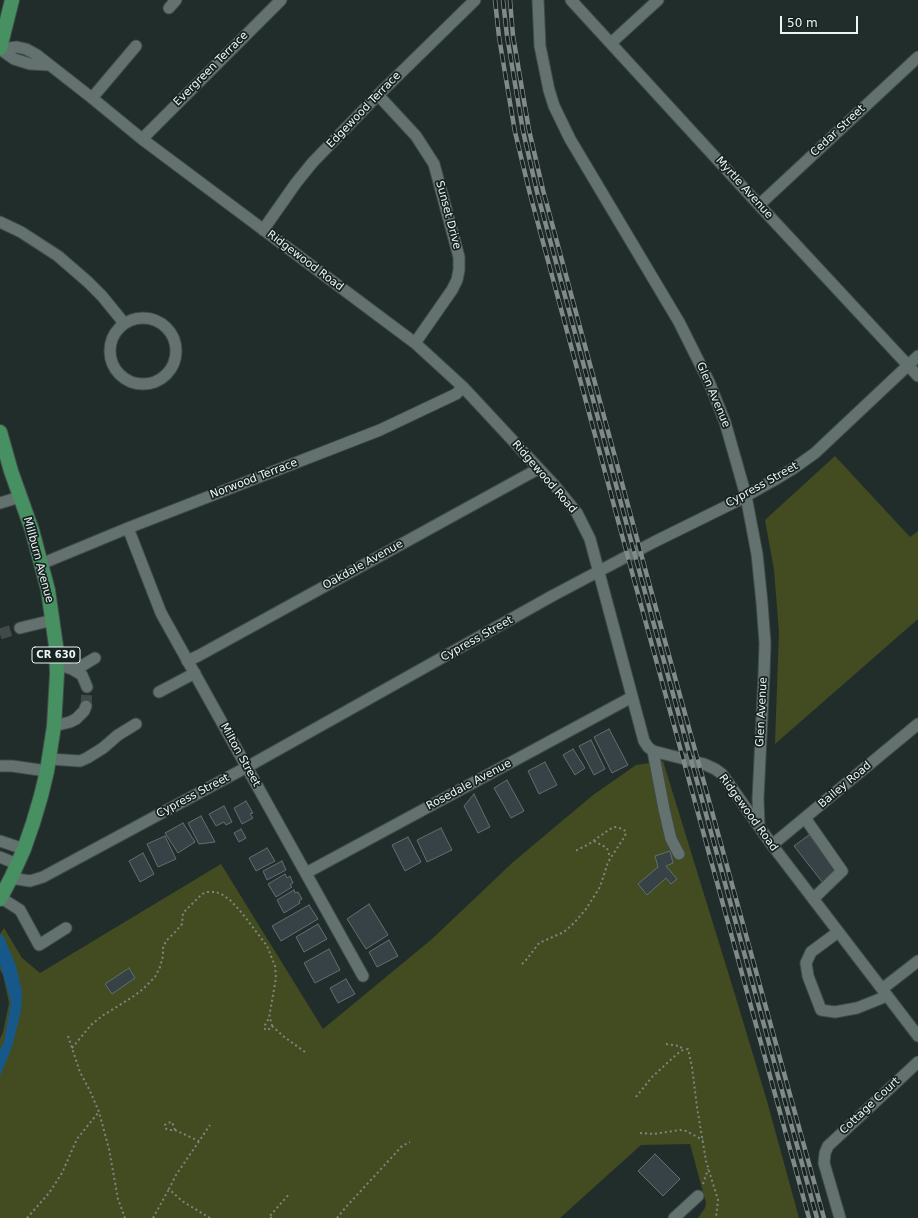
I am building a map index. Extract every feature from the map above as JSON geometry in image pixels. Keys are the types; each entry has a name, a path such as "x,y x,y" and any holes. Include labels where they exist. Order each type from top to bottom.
{"main road":[{"path":"0,48 12,0"},
{"name":"Millburn Avenue","path":"0,432 32,530 48,590 56,646 54,726 48,765 33,823 11,878 0,899"}],"street":[{"name":"Evergreen Terrace","path":"142,139 281,0"},
{"name":"Edgewood Terrace","path":"263,230 296,183 314,162 378,95 475,0"},
{"name":"Glen Avenue","path":"538,0 540,46 549,90 554,106 570,139 679,322 709,382 725,422 746,496 757,554 765,643 758,799 759,826"},
{"name":"Myrtle Avenue","path":"571,0 918,376"},
{"path":"611,43 658,0"},
{"path":"92,98 136,46"},
{"name":"Ridgewood Road","path":"0,48 14,59 30,64 51,66 142,139 415,342 463,387 555,486 577,513 590,540 644,741 653,751 704,764 722,774 772,845 918,1036"},
{"name":"Cedar Street","path":"759,205 918,57"},
{"name":"Sunset Drive","path":"378,95 416,136 434,164 459,257 457,280 452,290 415,342"},
{"path":"0,222 21,232 58,256 102,296 124,323"},
{"path":"136,318 150,318 162,324 171,334 175,347 175,354 171,367 156,381 149,383 136,383 123,377 114,367 110,354 111,340 118,328 124,323 136,318"},
{"name":"Cypress Street","path":"11,878 30,881 44,877 247,767 552,596 654,542 746,496 788,472 814,453 918,356"},
{"name":"Norwood Terrace","path":"41,564 128,528 380,430 456,394 463,387"},
{"name":"Oakdale Avenue","path":"188,661 538,468"},
{"path":"0,503 20,497"},
{"name":"Milton Street","path":"128,528 161,613 363,976"},
{"path":"20,628 53,620"},
{"path":"75,670 95,658"},
{"path":"56,664 75,670 82,675 87,688"},
{"path":"159,692 195,673"},
{"name":"Rosedale Avenue","path":"306,873 632,697"},
{"path":"54,726 76,719 84,711 86,706"},
{"path":"0,766 48,765 80,761 103,748 118,735 136,724"},
{"name":"Bailey Road","path":"772,845 918,724"},
{"path":"653,751 671,839 679,854"},
{"path":"805,818 842,871 813,899"},
{"path":"0,841 24,848"},
{"path":"0,857 17,864"},
{"path":"0,899 20,910 39,945 66,928"},
{"path":"838,932 811,952 806,963 808,976 821,1010 835,1012 857,1008 884,992 918,962"},
{"name":"Cottage Court","path":"840,1218 824,1162 825,1153 828,1146 918,1062"},
{"path":"674,1218 698,1196"}],"path":[{"path":"522,964 539,943 564,932 586,909 600,886 610,859 626,832 623,829 615,827 594,841 575,850"},
{"path":"594,841 607,848 610,859"},
{"path":"72,1048 91,1025 102,1016 134,996 155,977 160,967 166,940 182,924 183,912 202,894 208,892 216,892 230,900 242,913 267,946 275,966 276,978 269,1018 264,1025 264,1028 268,1030 272,1026"},
{"path":"269,1018 272,1026 305,1052"},
{"path":"68,1036 80,1072 99,1112 109,1149 118,1199 125,1218"},
{"path":"666,1044 680,1046 684,1050 688,1049 708,1168 718,1200 716,1218"},
{"path":"636,1097 652,1077 677,1054 684,1050"},
{"path":"27,1218 49,1193 62,1173 77,1139 99,1112"},
{"path":"175,1130 172,1122 165,1125 165,1128 168,1130 175,1130 199,1141"},
{"path":"153,1218 176,1175 210,1126"},
{"path":"640,1133 654,1134 680,1130 686,1131 703,1140"},
{"path":"337,1218 402,1146 410,1142"},
{"path":"703,1184 708,1168"},
{"path":"169,1190 182,1201 210,1218"},
{"path":"269,1218 290,1193"}],"green space":[{"path":"835,456 910,537 918,531 918,619 775,744 779,632 774,570 765,520"},
{"path":"663,761 767,1101 799,1218 698,1218 705,1208 706,1203 690,1144 641,1145 560,1218 0,1218 0,1039 3,1032 9,1003 3,975 0,970 0,934 4,928 22,958 40,973 221,864 323,1029 432,939 512,863 593,795 636,765"}],"water":[{"path":"2,933 16,966 22,992 21,1011 12,1047 0,1076 0,1050 4,1042 11,1002 0,964 0,937"}],"building":[{"path":"609,729 628,765 612,773 594,737"},
{"path":"591,740 605,769 594,775 579,746"},
{"path":"573,749 585,768 575,775 563,755"},
{"path":"545,762 557,785 539,794 528,771"},
{"path":"507,780 524,811 511,818 494,788"},
{"path":"474,794 490,827 478,833 464,806"},
{"path":"246,801 253,813 250,814 253,818 242,824 234,808"},
{"path":"224,806 232,822 226,825 224,822 216,826 209,814"},
{"path":"201,816 215,842 199,844 188,823"},
{"path":"183,823 195,842 178,853 165,833"},
{"path":"441,828 452,850 427,862 417,840"},
{"path":"241,829 246,838 239,842 234,833"},
{"path":"809,835 838,871 823,883 794,846"},
{"path":"165,836 176,859 158,867 147,844"},
{"path":"408,837 421,862 405,871 392,845"},
{"path":"267,848 275,861 256,871 249,858"},
{"path":"670,851 673,863 666,866 677,879 671,884 666,878 647,895 638,884 658,867 655,856"},
{"path":"143,853 154,874 140,882 129,861"},
{"path":"282,861 286,870 267,880 263,871"},
{"path":"285,874 287,878 290,876 293,883 290,885 292,887 276,897 268,884"},
{"path":"294,890 295,893 298,892 302,899 299,901 300,903 284,913 277,900"},
{"path":"369,904 388,935 366,949 347,919"},
{"path":"309,905 318,919 281,941 272,926"},
{"path":"318,924 327,939 304,952 296,937"},
{"path":"389,940 398,956 377,967 369,952"},
{"path":"329,949 340,970 315,983 304,963"},
{"path":"129,968 135,978 112,994 105,984"},
{"path":"346,979 355,994 338,1003 330,988"},
{"path":"655,1154 680,1179 663,1196 638,1171"}],"tunnel":[{"path":"0,634 20,628"},
{"path":"86,706 87,687"}],"railway":[{"path":"495,0 499,37 515,132 530,194 809,1218"},
{"path":"503,0 507,36 523,131 537,192 640,574 817,1218"},
{"path":"510,0 513,36 529,130 543,190 646,572 824,1218"}]}
